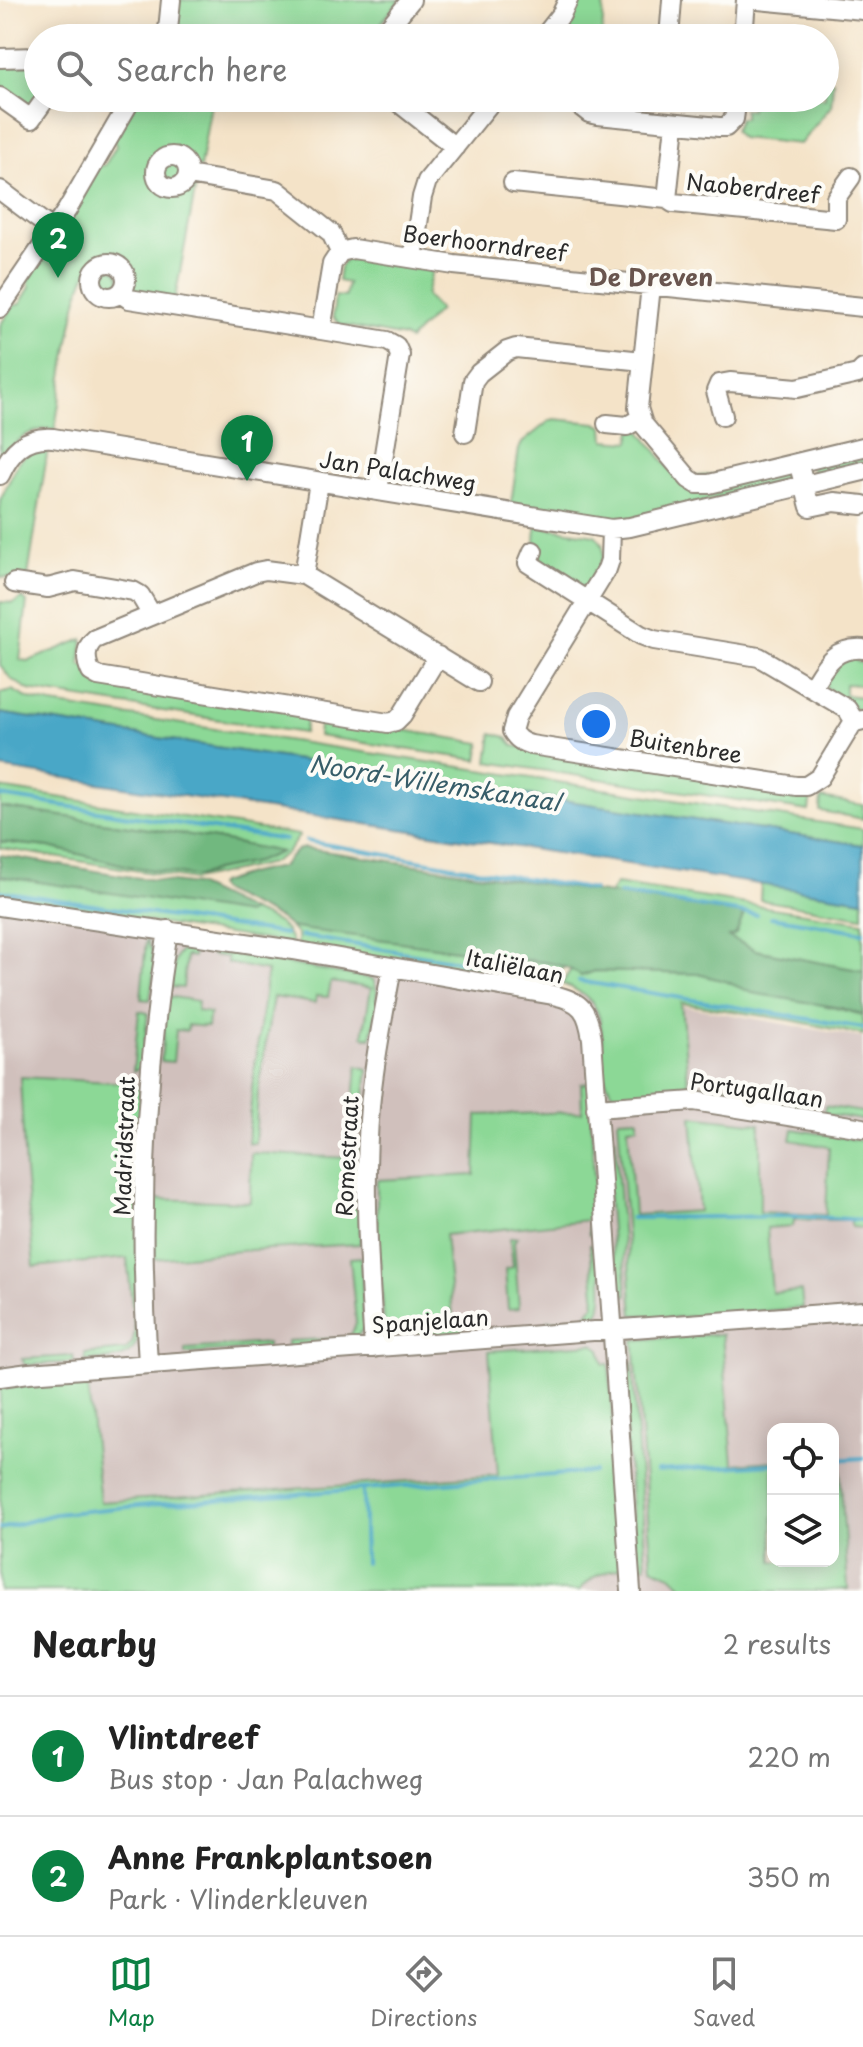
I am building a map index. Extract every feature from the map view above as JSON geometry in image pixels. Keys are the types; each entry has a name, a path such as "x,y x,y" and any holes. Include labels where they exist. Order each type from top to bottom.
{"street":[{"path":"169,24 171,0"},
{"path":"391,24 411,0"},
{"path":"554,24 568,0"},
{"path":"670,24 672,0"},
{"path":"744,24 746,0"},
{"path":"758,0 863,10"},
{"path":"0,58 24,57"},
{"path":"0,97 31,119 36,112"},
{"path":"0,308 67,210 124,112"},
{"path":"411,112 455,147"},
{"path":"413,258 427,181 483,112"},
{"path":"588,112 675,124 726,127 734,119 735,112"},
{"name":"Naoberdreef","path":"667,199 675,124"},
{"path":"188,175 277,190 331,233 340,252 332,264 321,330"},
{"name":"Naoberdreef","path":"513,183 836,219 836,198 851,177"},
{"path":"0,190 53,230"},
{"name":"Boerhoorndreef","path":"340,252 353,249 454,265 863,307"},
{"path":"651,286 638,408 643,424 689,479 697,484 709,484 863,447"},
{"path":"120,293 129,299 387,341 396,346 400,355 378,491"},
{"path":"465,433 473,381 507,351 516,348 643,361"},
{"path":"723,416 716,391 719,384 730,382 797,388 858,374 863,369"},
{"path":"607,424 627,426 641,418"},
{"name":"Jan Palachweg","path":"0,475 17,448 27,441 43,437 611,529 863,471"},
{"path":"798,463 810,507 834,502 863,505"},
{"path":"304,575 319,482"},
{"name":"Buitenbree","path":"611,529 607,569 512,724 516,738 522,742 806,786 820,777 859,721"},
{"path":"526,557 648,638 759,657 847,709 859,721"},
{"path":"438,656 402,715 388,723 98,676 91,672 86,661 90,643 95,639 266,570 304,575 438,656 479,682"},
{"path":"20,588 48,588 75,581 133,591 140,595 152,615"},
{"path":"811,688 835,655 850,649 863,649"},
{"name":"Italiëlaan","path":"0,906 392,967 553,995 576,1002 590,1024 631,1591"},
{"name":"Madridstraat","path":"148,1364 145,1141 153,1040 168,930"},
{"name":"Romestraat","path":"374,1348 366,1174 370,1106 392,967"},
{"name":"Portugallaan","path":"596,1108 694,1101 863,1128"},
{"name":"Spanjelaan","path":"0,1377 863,1311"}],"shaded area":[{"path":"0,906 553,995 611,993 863,1038 863,1591 0,1591"}],"green space":[{"path":"176,0 400,0 380,24 172,24"},
{"path":"573,0 604,0 603,24 571,24 564,17"},
{"path":"0,64 24,64 24,101 0,84"},
{"path":"130,112 210,112 200,168 191,167 186,157 171,150 157,156 151,170 158,185 168,190 197,180 175,299 131,292 129,271 120,260 110,257 95,263 87,273 77,303 55,430 30,433 0,458 0,325 13,306 20,304 30,287 28,280 99,166 105,165 116,146 114,140"},
{"path":"744,112 826,112 800,144 740,138 734,130 740,118 744,118"},
{"path":"173,158 181,162 185,170 181,178 173,182 165,178 161,170 165,162"},
{"path":"353,258 432,271 426,296 439,310 409,340 341,325 333,317 335,296 345,297 348,283 338,281 340,267 345,260"},
{"path":"109,268 117,271 120,279 117,287 109,290 101,287 98,279 101,271"},
{"path":"554,419 596,423 604,427 605,440 630,442 632,431 639,429 676,477 789,471 792,480 624,521 511,503 522,443"},
{"path":"40,448 48,448 28,576 21,579 0,577 0,500 19,461"},
{"path":"863,453 863,462 813,474 811,465"},
{"path":"537,526 595,535 601,541 604,554 588,586 582,587 563,576 540,557 535,539"},
{"path":"22,598 27,602 20,660 29,661 83,639 80,665 307,714 304,733 29,690 11,679 0,665 0,602 14,603"},
{"path":"857,653 857,662 863,663 863,685 845,684 845,695 863,697 863,710 840,699 823,682 827,669"},
{"path":"12,690 29,699 52,704 863,829 863,845 0,713 0,693"},
{"path":"320,716 481,743 478,760 318,736"},
{"path":"492,733 506,737 514,746 809,791 809,811 488,762"},
{"path":"0,788 299,836 287,853 271,863 194,880 0,848 0,842 49,847 129,866 198,877 215,870 256,862 280,852 210,838 0,807"},
{"path":"821,798 863,805 863,819 820,811"},
{"path":"0,807 210,838 281,852 198,877 129,866 49,847 0,842"},
{"path":"304,848 744,914 736,934 729,937 755,950 863,971 863,1015 841,1008 752,993 698,974 595,971 581,976 564,967 544,962 290,927 279,918 221,891 217,886 251,873 281,867 297,850"},
{"path":"0,855 196,885 251,911 246,914 0,876"},
{"path":"0,876 246,913 251,911 282,926 292,944 0,899"},
{"path":"616,884 863,922 863,971 755,950 610,893"},
{"path":"761,884 863,900 863,917 760,900"},
{"path":"290,927 564,967 547,986 297,945 297,935"},
{"path":"146,940 152,951 152,962 155,963 150,1000 141,999"},
{"path":"188,946 195,947 193,957 186,956 183,988 171,987 176,958"},
{"path":"211,950 373,979 377,991 376,999 379,1000 371,1038 363,1036 371,988 331,982 328,997 316,996 315,1003 273,997 258,1092 255,1143 248,1143 267,971 227,963 227,957 211,955"},
{"path":"571,969 581,976 595,971 698,974 863,1015 863,1035 681,1003 689,1094 628,1098 628,1095 614,1094 606,1080 602,1064 600,1019 594,1006 582,994 562,984"},
{"path":"167,996 198,1001 197,1011 210,1013 207,1027 188,1025 187,1031 176,1030 173,1062 161,1061"},
{"path":"139,1011 148,1013 142,1063 139,1069 133,1071"},
{"path":"357,1066 368,1069 361,1133 351,1134"},
{"path":"20,1077 130,1083 136,1085 141,1094 139,1335 131,1351 119,1358 85,1361 85,1354 126,1350 132,1343 135,1332 127,1258 34,1267"},
{"path":"589,1083 595,1234 589,1235 588,1220 445,1235 454,1326 462,1326 463,1332 408,1338 407,1334 388,1329 384,1323 377,1180 475,1175 477,1115 582,1112 581,1084"},
{"path":"698,1085 748,1087 746,1102 698,1095"},
{"path":"777,1096 812,1100 811,1112 776,1107"},
{"path":"825,1106 863,1112 863,1120 824,1114"},
{"path":"692,1116 760,1124 760,1212 826,1215 829,1147 791,1140 793,1129 863,1141 863,1228 851,1227 851,1220 794,1220 793,1226 767,1228 772,1293 801,1291 803,1308 645,1320 644,1315 633,1315 618,1119 638,1118 638,1126 628,1127 634,1215 699,1211"},
{"path":"615,1138 627,1295 616,1296 604,1139"},
{"path":"351,1144 360,1145 360,1244 155,1259 155,1199 250,1202 251,1153 349,1158"},
{"path":"517,1237 514,1242 519,1308 508,1309 505,1269 513,1267 510,1238"},
{"path":"590,1245 599,1248 600,1309 590,1322 552,1327 548,1320 584,1318 594,1304"},
{"path":"361,1257 364,1328 355,1339 347,1343 287,1347 287,1341 347,1338 352,1333 356,1323 350,1258"},
{"path":"722,1334 733,1464 767,1461 767,1567 839,1567 839,1455 848,1589 688,1591 671,1575 652,1567 634,1340"},
{"path":"267,1343 267,1348 185,1354 185,1349"},
{"path":"593,1344 600,1349 604,1364 609,1364 624,1567 599,1574 579,1591 0,1591 0,1389 87,1378 100,1502 498,1475 489,1351"},
{"path":"73,1356 74,1362 25,1365 22,1359"},
{"path":"632,1362 646,1566 636,1566 621,1363"}],"water":[{"name":"Noord-Willemskanaal","path":"0,713 457,785 448,782 448,779 475,787 863,845 863,900 0,768"}],"waterway":[{"path":"0,796 285,840"},
{"path":"306,841 593,890"},
{"path":"0,891 285,934"},
{"path":"619,894 757,915"},
{"path":"771,917 863,932"},
{"path":"301,936 546,975"},
{"path":"579,981 863,1028"},
{"path":"631,1218 800,1216 863,1220"},
{"path":"839,1460 863,1458"},
{"path":"657,1471 767,1464"},
{"path":"0,1529 55,1514 148,1505 594,1472"},
{"path":"363,1489 365,1563"}],"place":[{"name":"Anne Frankplantsoen","path":"58,278"},
{"name":"Vlintdreef","path":"247,481"}],"district":[{"name":"De Dreven","path":"651,276"}]}
